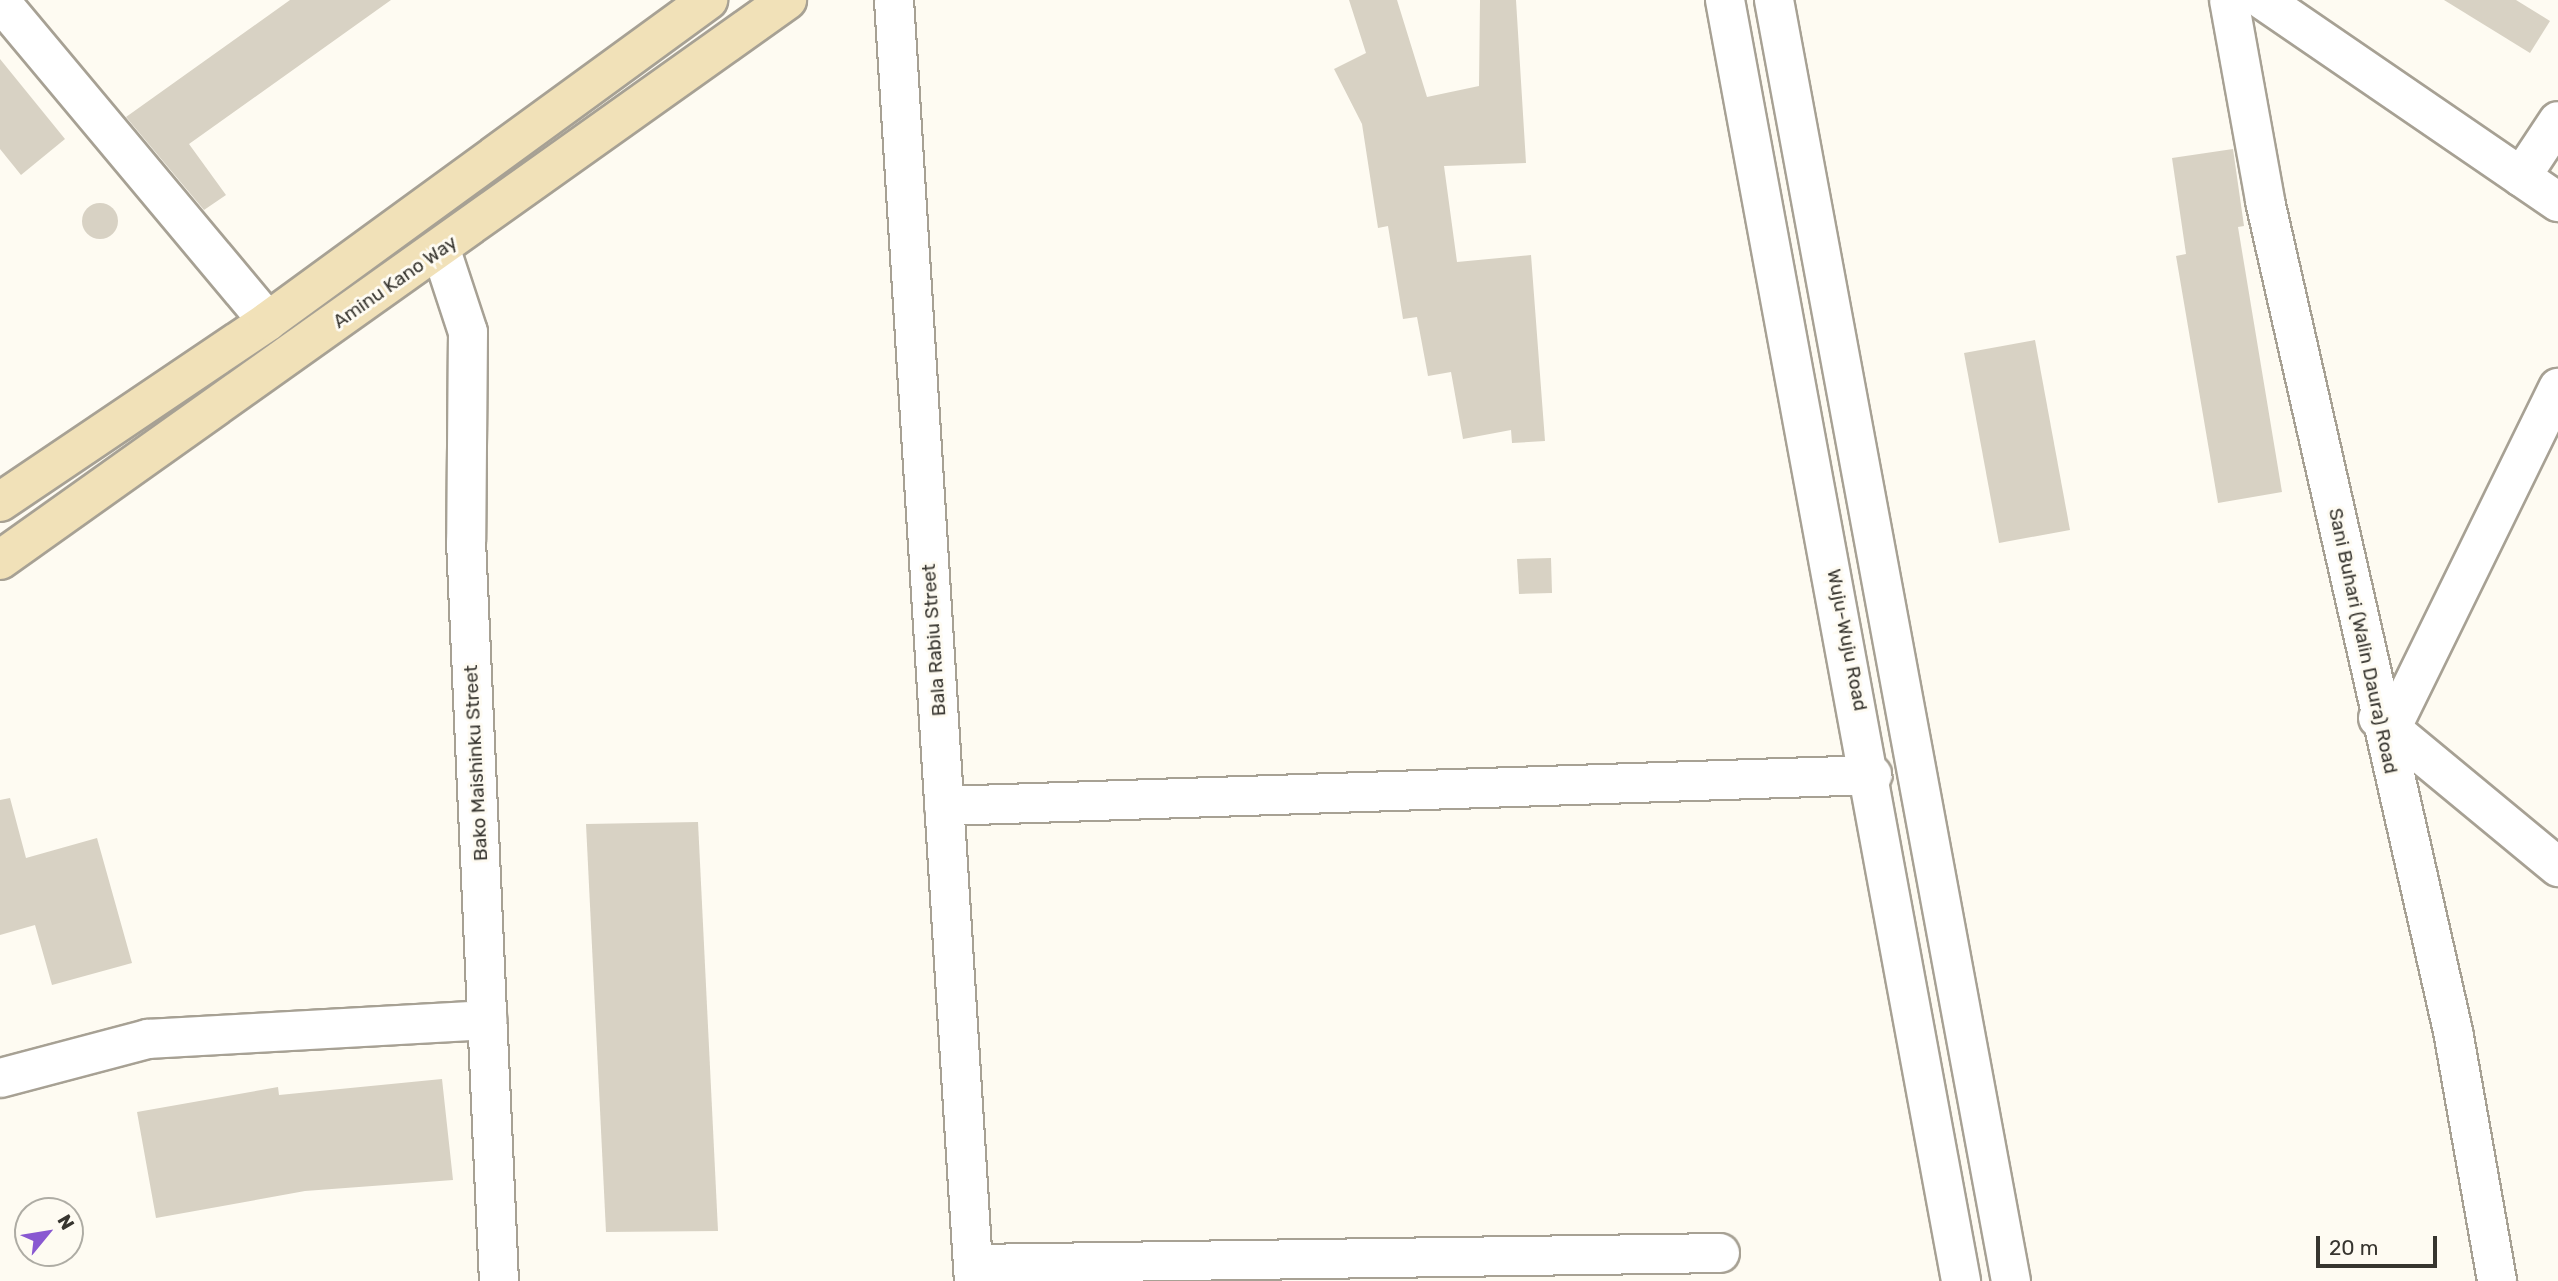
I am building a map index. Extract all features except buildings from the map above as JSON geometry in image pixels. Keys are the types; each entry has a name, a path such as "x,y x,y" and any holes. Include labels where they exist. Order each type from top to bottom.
{"main road":[{"path":"0,502 268,321 708,0"},
{"name":"Aminu Kano Way","path":"0,560 441,250 787,0"},
{"path":"176,383 200,419"}],"street":[{"name":"Bala Rabiu Street","path":"894,0 973,1273"},
{"name":"Wuju-Wuju Road","path":"1725,0 1872,775 1961,1281"},
{"path":"1774,0 2011,1281"},
{"name":"Sani Buhari (Walin Daura) Road","path":"2229,0 2265,201 2453,1031 2497,1281"},
{"path":"2263,0 2558,201"},
{"path":"0,1 268,321"},
{"path":"2521,177 2558,121"},
{"name":"Bako Maishinku Street","path":"441,250 468,332 466,541 499,1281"},
{"path":"2558,388 2385,723 2558,867"},
{"path":"944,806 1872,775"},
{"path":"0,1078 148,1039 487,1020"},
{"path":"973,1273 1720,1253"}]}
